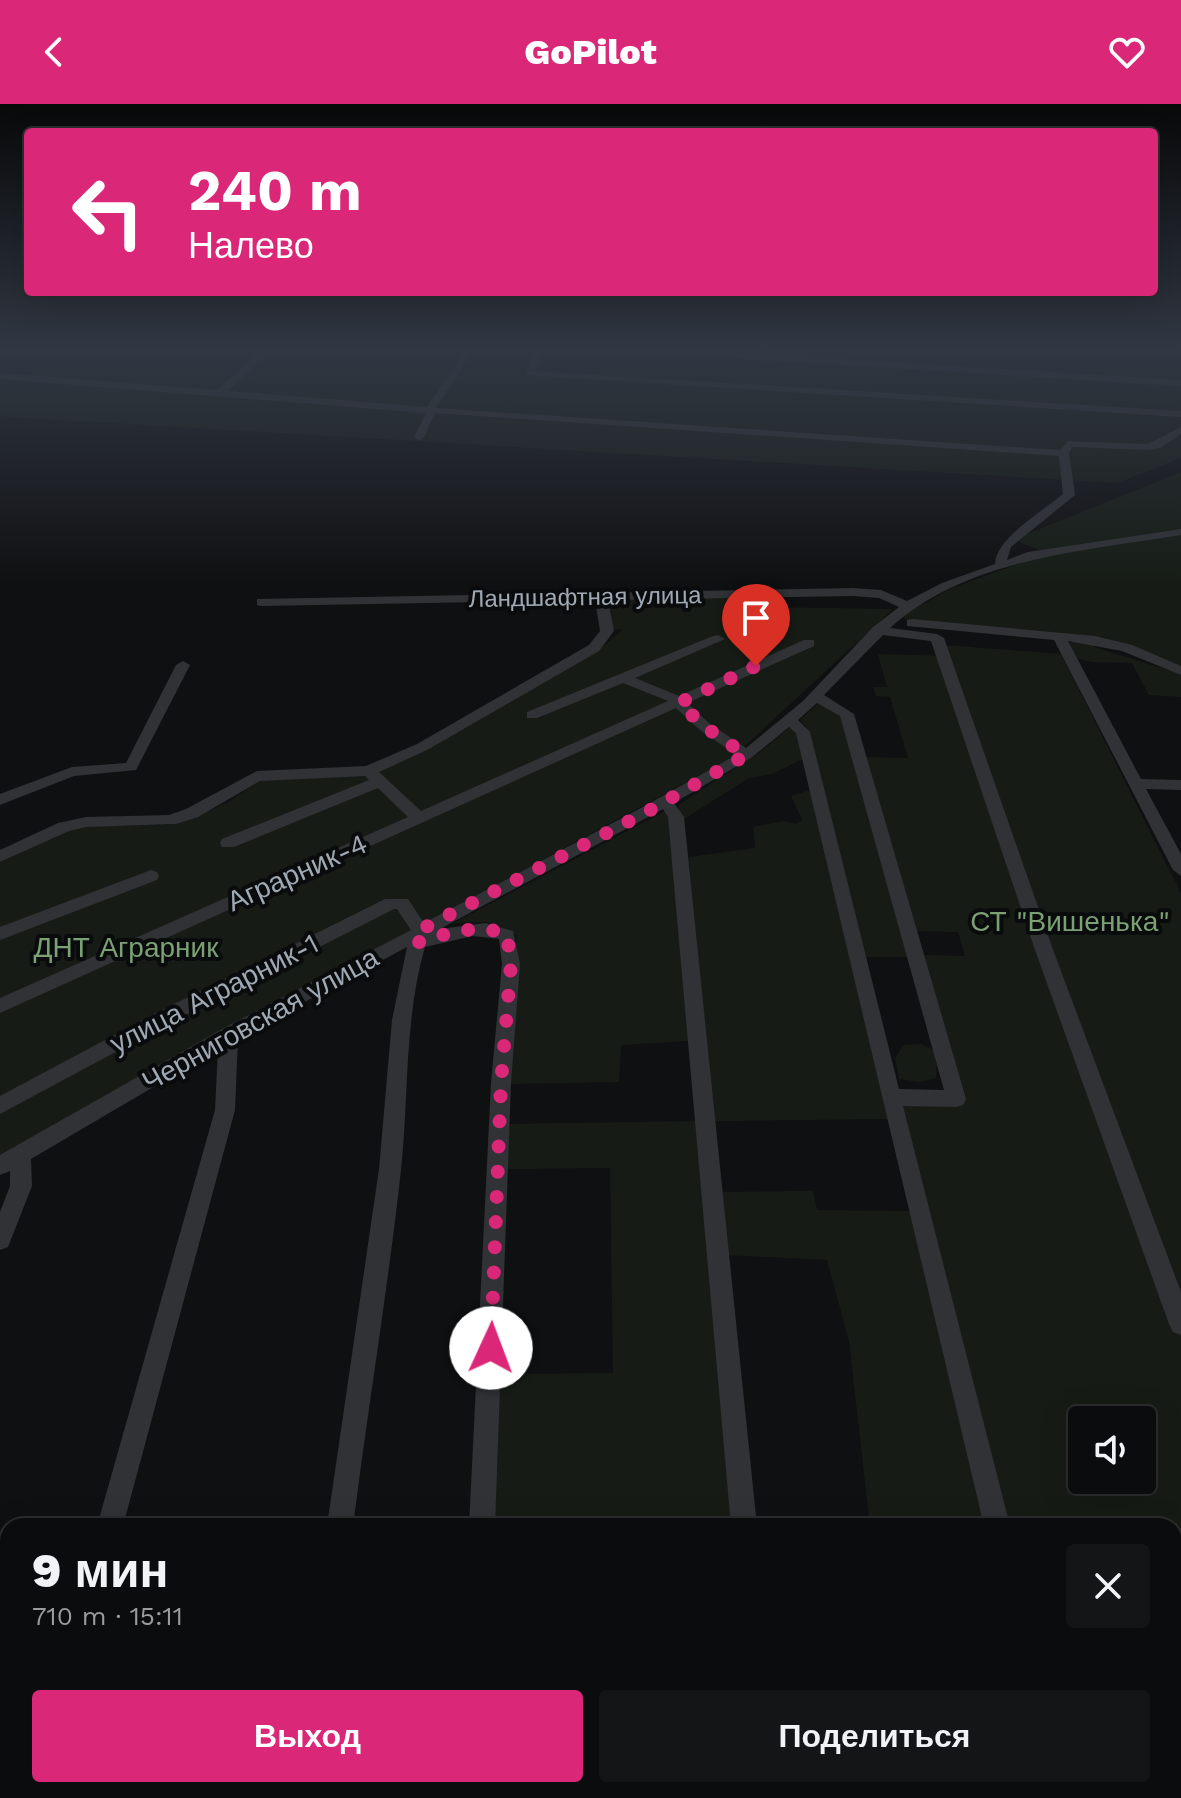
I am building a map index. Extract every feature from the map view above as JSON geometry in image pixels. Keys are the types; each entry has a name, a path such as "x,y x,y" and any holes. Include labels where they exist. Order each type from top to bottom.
{"street":[{"path":"419,437 423,427"},
{"path":"681,427 1033,451 1050,458 1065,457"},
{"path":"1001,565 1001,554 1007,545 1069,495 1065,457 1068,444 1156,446 1181,430"},
{"name":"Черниговская улица","path":"0,1166 229,1034 418,936 666,802 746,755 816,696 883,626 907,606 1001,565 1040,553 1181,532"},
{"name":"Ландшафтная улица","path":"261,602 853,592 881,594 907,606"},
{"path":"228,843 374,776 594,648 607,631 601,598"},
{"path":"883,626 1058,635 1127,648 1181,671"},
{"path":"883,626 937,638 1043,947 1181,1324"},
{"path":"1058,635 1181,870"},
{"path":"532,715 718,639"},
{"name":"Аграрник-4","path":"0,1006 809,643"},
{"path":"0,800 72,772 131,767 183,665"},
{"path":"621,677 679,703 705,727 746,755"},
{"path":"816,696 847,714 956,1099 891,1097"},
{"path":"790,720 803,732 995,1518"},
{"path":"0,857 75,825 170,820 192,813 257,776 374,776 419,818"},
{"path":"1137,784 1181,785"},
{"path":"666,802 676,817 743,1518"},
{"path":"0,934 151,876"},
{"name":"улица Аграрник-1","path":"0,1106 157,1021 391,903 402,903 418,936"},
{"path":"341,1518 390,1166 405,995 418,936 490,927 507,935 511,964 501,1083 482,1518"},
{"path":"112,1518 225,1110 229,1034"},
{"path":"0,1240 21,1186 20,1154"}],"green space":[{"path":"179,427 1181,427 1181,458 1117,483"},
{"path":"1181,472 1181,668 1116,643 907,620 901,616 952,588 1047,553 1019,542 1027,534"},
{"name":"ДНТ Аграрник","path":"752,597 754,607 893,609 733,757 107,1094 0,1157 0,863 66,830 85,826 167,825 187,820 225,804 261,780 366,775 605,645 622,630 611,629 607,601 616,598"},
{"path":"1072,641 1094,643 1094,647 1181,674 1181,697 1149,695 1132,663 1092,662 1076,658 1069,646"},
{"name":"СТ \"Вишенька\"","path":"944,645 1061,654 1181,893 1181,1518 1007,1518 900,1102 959,1102 918,955 965,956 958,932 912,931 863,757 908,758 890,697 876,696 873,687 887,687 878,654 948,656"},
{"path":"820,702 842,716 912,957 865,957 808,731 800,720"},
{"path":"791,726 798,733 803,759 772,774 749,778 681,821 678,805 759,753"},
{"path":"807,791 813,793 891,1119 712,1121 696,974 689,857 755,848 753,827 782,821 797,824 802,820 791,796"},
{"path":"665,811 672,817 689,1041 621,1045 619,1082 508,1084 516,935 486,922 454,923"},
{"path":"921,1044 937,1052 936,1078 920,1082 899,1079 895,1058 904,1045"},
{"path":"697,1121 732,1518 490,1518 496,1374 613,1373 610,1168 504,1169 506,1124"},
{"path":"813,1191 817,1210 913,1211 987,1518 869,1518 849,1341 827,1260 726,1255 719,1192"}],"route":[{"path":"491,1348 501,1083 511,964 507,935 490,927 450,933 416,943 420,930 645,813 746,755 705,727 679,703 756,666"}]}
